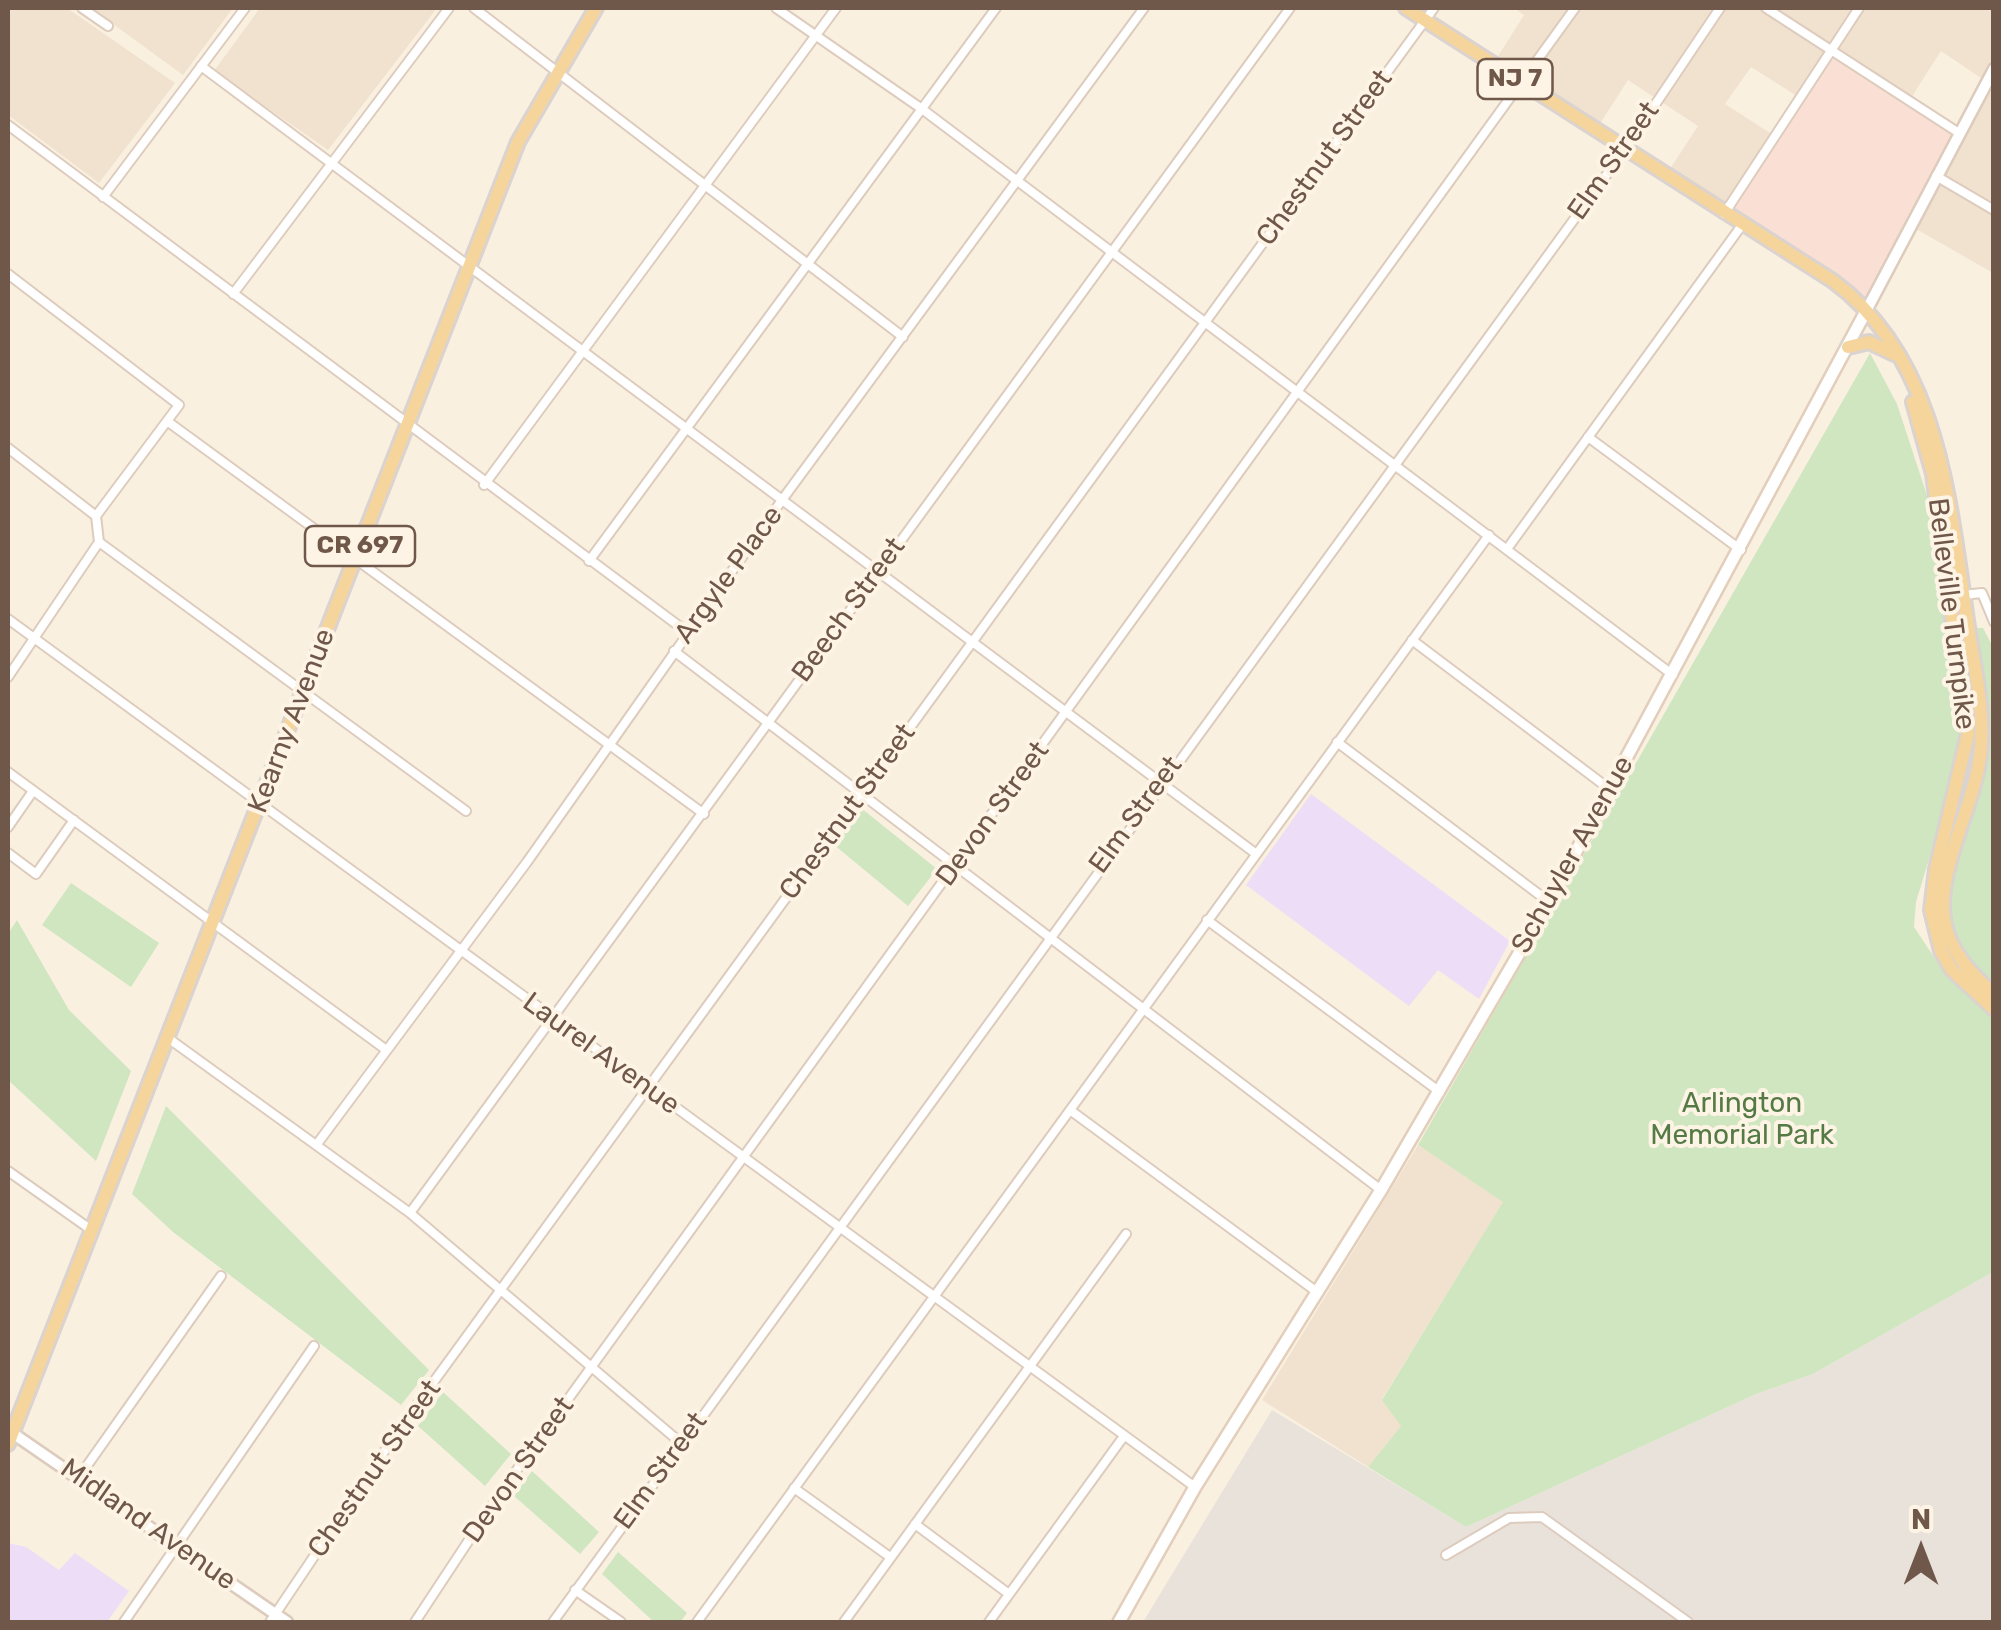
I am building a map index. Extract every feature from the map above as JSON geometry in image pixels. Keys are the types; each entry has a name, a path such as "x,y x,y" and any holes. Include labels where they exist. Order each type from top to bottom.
{"main road":[{"name":"Kearny Avenue","path":"9,1435 518,142 596,8"},
{"name":"Belleville Turnpike","path":"1406,8 1842,288 1896,355 1941,457 1981,743 1943,914 1956,952 1994,994"},
{"name":"Schuyler Avenue","path":"1119,1622 1194,1487 1381,1190 1549,902 1866,314"},
{"path":"1848,347 1868,342 1896,355"},
{"name":"Belleville Turnpike","path":"1907,375 1933,474 1968,734 1936,868 1931,910 1941,951 1952,970 1994,1008"}],"street":[{"path":"82,8 108,26"},
{"path":"103,197 245,8"},
{"path":"234,294 449,8"},
{"path":"474,8 903,336"},
{"path":"776,8 922,109 1673,675"},
{"path":"484,485 836,8"},
{"path":"589,561 996,8"},
{"name":"Argyle Place","path":"317,1144 526,862 782,500 1144,8"},
{"name":"Beech Street","path":"410,1214 1290,8"},
{"name":"Chestnut Street","path":"273,1618 400,1428 1434,8"},
{"name":"Devon Street","path":"415,1622 498,1496 1524,84 1575,8"},
{"name":"Elm Street","path":"553,1622 1160,783 1626,148 1720,8"},
{"path":"1766,8 1959,133"},
{"path":"1724,214 1859,8"},
{"path":"201,66 1254,853"},
{"name":"Schuyler Avenue","path":"1866,314 1994,70"},
{"path":"8,125 484,485 688,632"},
{"path":"1936,176 1994,210"},
{"path":"1507,549 1742,226"},
{"path":"8,274 179,404 96,516 99,542 8,677"},
{"path":"167,422 704,814"},
{"path":"1588,437 1741,550"},
{"path":"8,448 96,516"},
{"path":"697,1622 1489,534"},
{"path":"99,542 466,811"},
{"name":"Belleville Turnpike","path":"1963,595 1982,593 1994,622"},
{"name":"Laurel Avenue","path":"8,620 1194,1487"},
{"path":"1412,640 1608,788"},
{"path":"674,651 1381,1190"},
{"path":"1338,742 1549,902"},
{"path":"8,772 385,1049"},
{"path":"8,827 33,790"},
{"path":"8,853 36,874 74,820"},
{"path":"1207,920 1440,1092"},
{"path":"168,1038 410,1214 681,1444"},
{"path":"1070,1110 1318,1292"},
{"path":"8,1171 90,1229"},
{"path":"844,1622 1126,1234"},
{"path":"80,1476 222,1276"},
{"path":"124,1622 314,1346"},
{"name":"Midland Avenue","path":"9,1435 80,1476 273,1618 287,1622"},
{"path":"989,1622 1124,1436"},
{"path":"794,1488 890,1558"},
{"path":"1446,1555 1509,1518 1542,1517 1688,1622"},
{"path":"915,1524 1009,1594"},
{"path":"575,1590 621,1622"}],"shaded area":[{"path":"8,8 67,8 175,83 99,183 8,115"},
{"path":"91,8 233,8 183,75"},
{"path":"260,8 437,8 328,150 214,71"},
{"path":"1514,8 1993,8 1993,273 1911,226 1987,82 1941,51 1909,101 1800,98 1751,67 1725,104 1775,136 1724,214 1666,175 1698,126 1628,80 1596,130 1493,64 1524,15"},
{"path":"1831,50 1959,133 1865,313 1853,299 1724,214"},
{"path":"1311,794 1510,941 1479,999 1438,970 1409,1006 1246,885"},
{"path":"1418,1145 1504,1202 1382,1399 1402,1425 1368,1467 1262,1400"},
{"path":"1993,1272 1993,1622 1143,1622 1272,1410 1466,1527 1756,1394 1813,1374"},
{"path":"8,1543 26,1547 59,1570 75,1553 129,1591 107,1622 8,1622"}],"green space":[{"name":"Arlington Memorial Park","path":"1870,353 1897,404 1938,529 1962,731 1960,757 1916,902 1914,927 1944,972 1993,1015 1993,1272 1813,1374 1756,1394 1466,1527 1368,1467 1401,1426 1382,1400 1503,1202 1418,1145"},
{"path":"1974,628 1983,628 1994,649 1993,985 1962,947 1948,900 1987,746"},
{"path":"861,808 937,869 908,906 833,844"},
{"path":"71,883 159,943 131,987 42,925"},
{"path":"17,920 69,1010 131,1071 96,1161 8,1080 8,934"},
{"path":"166,1106 429,1370 401,1405 173,1232 132,1194"},
{"path":"443,1392 511,1454 485,1486 418,1426"},
{"path":"532,1471 599,1532 580,1554 514,1496"},
{"path":"618,1552 687,1613 680,1622 654,1622 602,1574"}]}
